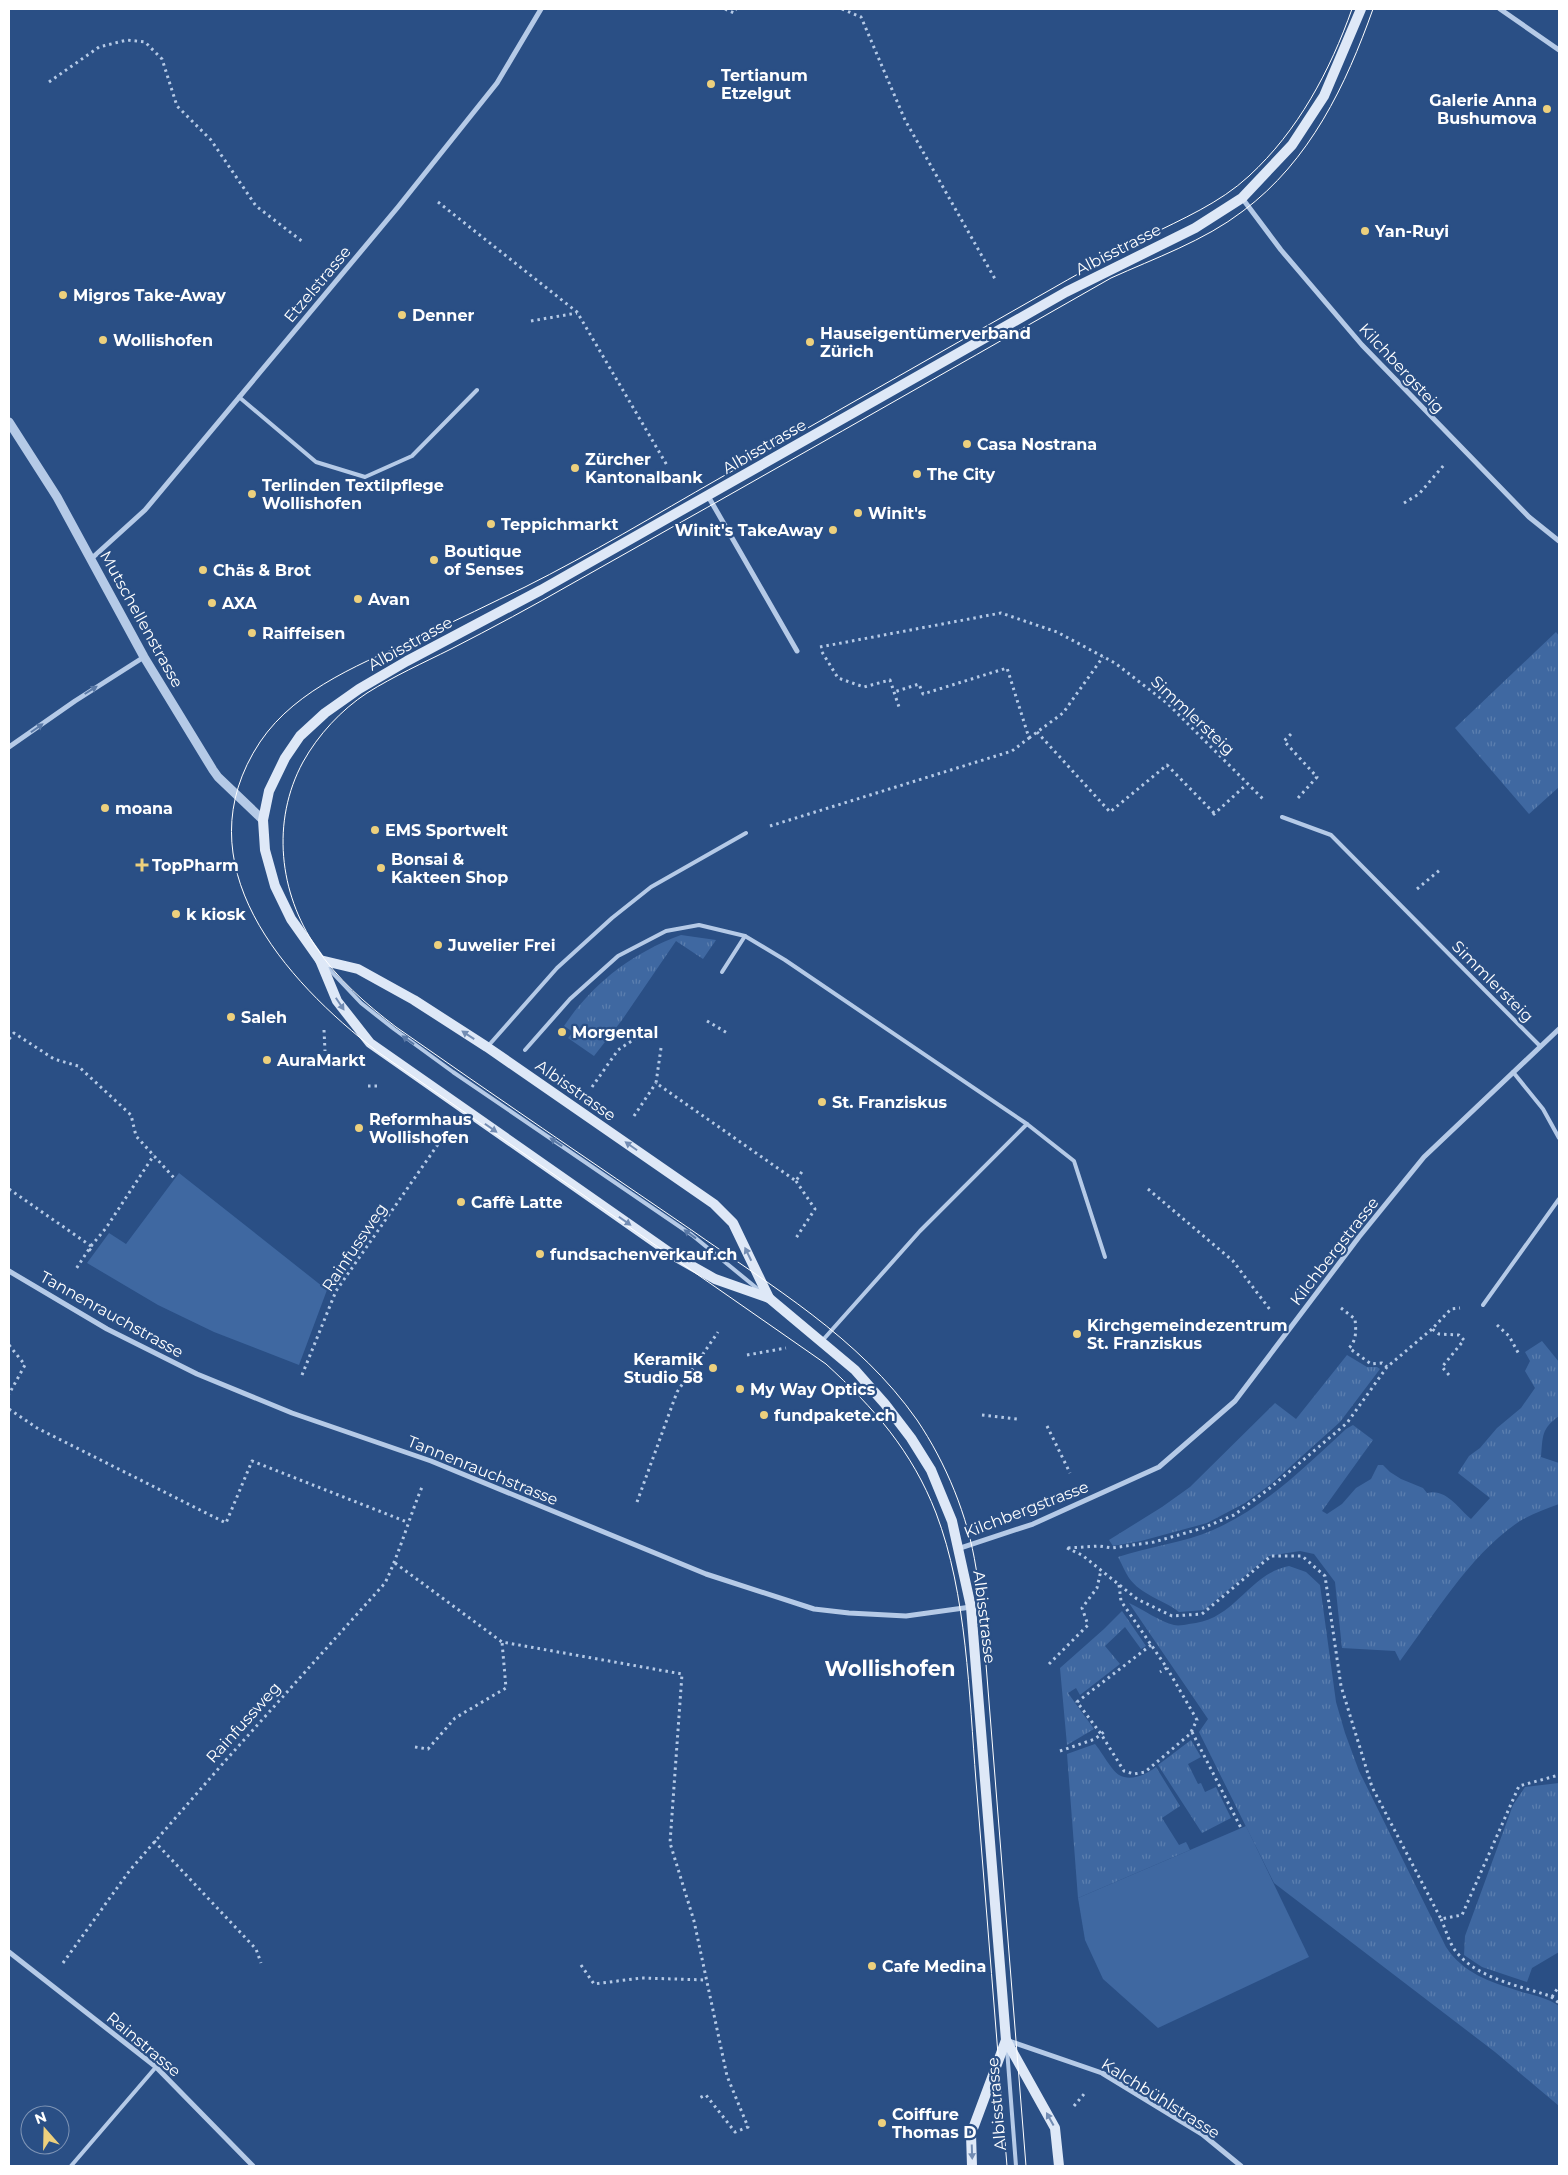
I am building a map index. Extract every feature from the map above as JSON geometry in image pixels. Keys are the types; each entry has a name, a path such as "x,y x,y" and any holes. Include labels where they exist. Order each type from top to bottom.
{"main road":[{"name":"Albisstrasse","path":"1059,2166 1055,2128 1006,2040 971,1607 960,1548 952,1521 934,1476 910,1438 885,1404 855,1370 768,1298 715,1279 676,1257 370,1043 337,1001 320,960 291,919 275,886 265,850 263,820 269,791 284,758 300,736 325,712 359,689 407,661 541,590 1055,298 1127,260 1195,228 1242,198 1292,145 1324,96 1361,9"},
{"name":"Albisstrasse","path":"320,960 358,969 414,1000 487,1047 714,1204 733,1223 768,1298"},
{"name":"Albisstrasse","path":"972,2166 971,2134 1006,2040"}],"street":[{"name":"Etzelstrasse","path":"91,559 145,510 398,207 497,83 541,9"},
{"path":"1500,9 1559,50"},
{"name":"Kilchbergsteig","path":"1242,198 1281,250 1362,345 1529,517 1559,541"},
{"name":"Mutschellenstrasse","path":"9,422 57,497 144,657 218,777 263,820"},
{"path":"708,495 797,651"},
{"path":"9,747 75,701 144,657"},
{"name":"Kilchbergstrasse","path":"960,1548 1033,1524 1159,1467 1235,1401 1359,1237 1424,1157 1559,1028"},
{"name":"Tannenrauchstrasse","path":"9,1271 107,1329 196,1374 292,1413 431,1461 706,1574 814,1609 906,1616 971,1607"},
{"name":"Rainstrasse","path":"9,1952 156,2067 252,2166"},
{"name":"Kalchbühlstrasse","path":"1006,2040 1102,2073 1202,2134 1241,2166"}],"lane":[{"path":"239,397 316,462 365,477 412,456 477,390"},
{"name":"Simmlersteig","path":"1282,817 1331,835 1540,1046"},
{"path":"487,1047 556,968 612,918 651,887 746,833"},
{"path":"525,1050 570,999 618,956 666,931 699,925 745,936 785,960 1027,1124 1074,1162 1105,1257"},
{"path":"722,972 745,936"},
{"name":"Albisstrasse","path":"320,960 361,1004 394,1029 453,1072 692,1235 768,1298"},
{"path":"1513,1072 1543,1109 1556,1129 1559,1138"},
{"path":"822,1341 920,1231 1027,1124"},
{"path":"1483,1305 1559,1199"},
{"name":"Albisstrasse","path":"1006,2040 1016,2166"},
{"path":"71,2166 156,2067"}],"path":[{"path":"725,9 734,13 736,9"},
{"path":"842,9 861,17 905,120 995,279"},
{"path":"49,82 99,47 127,40 145,42 162,59 177,106 210,140 256,206 304,242"},
{"path":"438,202 578,312 668,467"},
{"path":"532,321 578,312"},
{"path":"1404,504 1419,494 1444,465"},
{"name":"Simmlersteig","path":"797,651 1001,613 1057,632 1115,663 1168,704 1282,817"},
{"path":"820,647 838,678 864,687 890,680 900,710"},
{"path":"746,833 1012,751 1063,713 1103,657"},
{"path":"894,692 919,684 923,694 1007,668 1029,738"},
{"path":"1037,732 1110,812 1167,765 1214,814 1247,784"},
{"path":"1282,817 1317,777 1284,741 1291,734"},
{"path":"707,1021 729,1034"},
{"path":"9,1040 14,1033 54,1059 78,1066 130,1115 136,1136 175,1179"},
{"path":"588,1094 618,1050 642,1034"},
{"path":"629,1122 656,1083 661,1048"},
{"path":"656,1083 796,1181 815,1209 796,1238"},
{"name":"Rainfussweg","path":"302,1375 336,1291 441,1140"},
{"path":"76,1269 106,1228 154,1155"},
{"path":"796,1181 803,1170"},
{"path":"9,1189 90,1248 94,1253"},
{"path":"1148,1189 1233,1261 1272,1312"},
{"path":"1520,1356 1509,1336 1485,1314 1483,1305 1451,1309 1432,1329 1387,1367 1347,1423 1270,1488 1234,1515 1203,1528 1154,1542 1112,1548 1099,1546 1067,1548 1082,1555 1137,1599 1172,1616 1202,1614 1271,1556 1302,1556 1325,1576 1341,1686 1372,1787 1441,1919 1456,1953 1482,1973 1552,1997 1559,2003"},
{"path":"1341,1308 1355,1319 1354,1343 1349,1348 1371,1364 1382,1363 1387,1367"},
{"path":"1432,1329 1439,1334 1459,1335 1464,1340 1442,1367 1449,1375"},
{"path":"637,1502 677,1392 718,1332"},
{"path":"9,1345 25,1366 9,1394"},
{"path":"9,1409 37,1428 226,1523 252,1461 407,1522"},
{"path":"982,1415 1017,1419"},
{"path":"1047,1426 1070,1473"},
{"name":"Rainfussweg","path":"62,1964 130,1870 154,1841 386,1583 395,1563 407,1522 422,1487"},
{"path":"395,1563 502,1642 682,1674 670,1843 694,1921 727,2076 748,2127 735,2132 706,2095 697,2099"},
{"path":"1049,1664 1088,1625 1082,1608 1097,1588 1100,1570"},
{"path":"1119,1584 1120,1601 1152,1645 1167,1668 1197,1720 1192,1731 1145,1772 1134,1774 1124,1771 1101,1734 1076,1702 1152,1645"},
{"path":"415,1747 428,1749 455,1718 506,1688 502,1642"},
{"path":"1160,1672 1167,1668"},
{"path":"1060,1751 1095,1739 1105,1731"},
{"path":"1192,1731 1241,1828"},
{"path":"1441,1919 1462,1915 1519,1786 1559,1775"},
{"path":"154,1841 256,1949 261,1963"},
{"path":"581,1965 594,1984 641,1978 706,1980"},
{"path":"1552,1997 1559,1986"}],"green space":[{"path":"1556,632 1559,636 1559,787 1529,814 1455,728"},
{"path":"681,935 716,940 703,959 676,941 622,1020 594,1056 568,1038 573,1032 564,1026 575,1010 601,983 630,960 663,942"},
{"path":"179,1173 327,1290 299,1365 214,1332 158,1305 87,1263 109,1233 126,1244"},
{"path":"1542,1341 1559,1362 1559,1416 1546,1429 1541,1457 1559,1463 1559,1504 1520,1521 1502,1534 1455,1585 1400,1661 1395,1651 1342,1648 1335,1582 1314,1554 1300,1551 1269,1556 1204,1610 1179,1612 1140,1589 1128,1576 1118,1557 1191,1538 1232,1521 1284,1485 1346,1429 1353,1425 1373,1440 1322,1511 1327,1514 1342,1504 1356,1488 1371,1479 1378,1465 1383,1465 1401,1479 1423,1488 1427,1493 1434,1492 1446,1496 1471,1519 1490,1498 1458,1473 1469,1456 1480,1448 1497,1428 1521,1408 1535,1388 1525,1371 1530,1361 1525,1352"},
{"path":"1347,1355 1367,1367 1377,1367 1380,1369 1340,1422 1271,1484 1245,1503 1207,1523 1141,1541 1113,1546 1109,1540 1190,1487 1275,1403 1296,1419"},
{"path":"1289,1566 1306,1572 1320,1585 1336,1702 1345,1733 1359,1771 1446,1947 1460,1964 1478,1975 1498,1984 1545,1999 1559,2006 1559,2106 1495,2052 1274,1883 1199,1732 1208,1719 1129,1603 1174,1625 1205,1621 1218,1615 1263,1578"},
{"path":"1122,1611 1146,1646 1141,1649 1125,1627 1105,1646 1120,1664 1080,1695 1076,1688 1068,1693 1094,1729 1067,1745 1060,1668"},
{"path":"1191,1740 1201,1757 1188,1764 1198,1784 1201,1783 1205,1792 1216,1787 1231,1818 1202,1833 1158,1765"},
{"path":"1095,1744 1113,1769 1124,1777 1139,1776 1156,1767 1180,1806 1162,1818 1179,1845 1186,1842 1190,1850 1078,1898 1067,1754"},
{"path":"1559,1783 1559,1952 1532,1968 1527,1982 1482,1967 1464,1955 1465,1936 1513,1805 1525,1787"},
{"path":"1246,1826 1309,1957 1158,2028 1103,1979 1085,1940 1078,1898"}],"tram line":[{"path":"1007,2166 965,1645 954,1577 946,1544 936,1513 915,1470 903,1450 876,1414 826,1364 378,1052 343,1023 309,990 278,954 254,915 237,874 231,831 238,787 260,742 275,723 293,706 334,678 525,587 574,561 1080,273 1200,210 1238,186 1283,140 1311,99 1334,55 1352,9"},
{"path":"1026,2166 979,1585 972,1548 961,1510 946,1472 928,1437 894,1390 841,1338 812,1315 396,1027 353,990 324,959 304,926 294,904 287,880 284,856 283,832 286,808 303,762 316,742 339,715 367,693 543,600 1111,278 1196,240 1243,211 1267,191 1288,169 1323,120 1351,66 1373,9"}],"place":[{"name":"Tertianum Etzelgut","path":"711,84"},
{"name":"Galerie Anna Bushumova","path":"1547,109"},
{"name":"Yan-Ruyi","path":"1365,231"},
{"name":"Migros Take-Away","path":"63,295"},
{"name":"Denner","path":"402,315"},
{"name":"Wollishofen","path":"103,340"},
{"name":"Hauseigentümerverband Zürich","path":"810,342"},
{"name":"Casa Nostrana","path":"967,444"},
{"name":"Zürcher Kantonalbank","path":"575,468"},
{"name":"The City","path":"917,474"},
{"name":"Terlinden Textilpflege Wollishofen","path":"252,494"},
{"name":"Winit's","path":"858,513"},
{"name":"Teppichmarkt","path":"491,524"},
{"name":"Winit's TakeAway","path":"833,530"},
{"name":"Boutique of Senses","path":"434,560"},
{"name":"Chäs & Brot","path":"203,570"},
{"name":"Avan","path":"358,599"},
{"name":"AXA","path":"212,603"},
{"name":"Raiffeisen","path":"252,633"},
{"name":"moana","path":"105,808"},
{"name":"EMS Sportwelt","path":"375,830"},
{"name":"TopPharm","path":"142,865"},
{"name":"Bonsai & Kakteen Shop","path":"381,868"},
{"name":"k kiosk","path":"176,914"},
{"name":"Juwelier Frei","path":"438,945"},
{"name":"Saleh","path":"231,1017"},
{"name":"Morgental","path":"562,1032"},
{"name":"AuraMarkt","path":"267,1060"},
{"name":"St. Franziskus","path":"822,1102"},
{"name":"Reformhaus Wollishofen","path":"359,1128"},
{"name":"Caffè Latte","path":"461,1202"},
{"name":"fundsachenverkauf.ch","path":"540,1254"},
{"name":"Kirchgemeindezentrum St. Franziskus","path":"1077,1334"},
{"name":"Keramik Studio 58","path":"713,1368"},
{"name":"My Way Optics","path":"740,1389"},
{"name":"fundpakete.ch","path":"764,1415"},
{"name":"Cafe Medina","path":"872,1966"},
{"name":"Coiffure Thomas D","path":"882,2123"}],"district":[{"name":"Wollishofen","path":"890,1669"}]}
